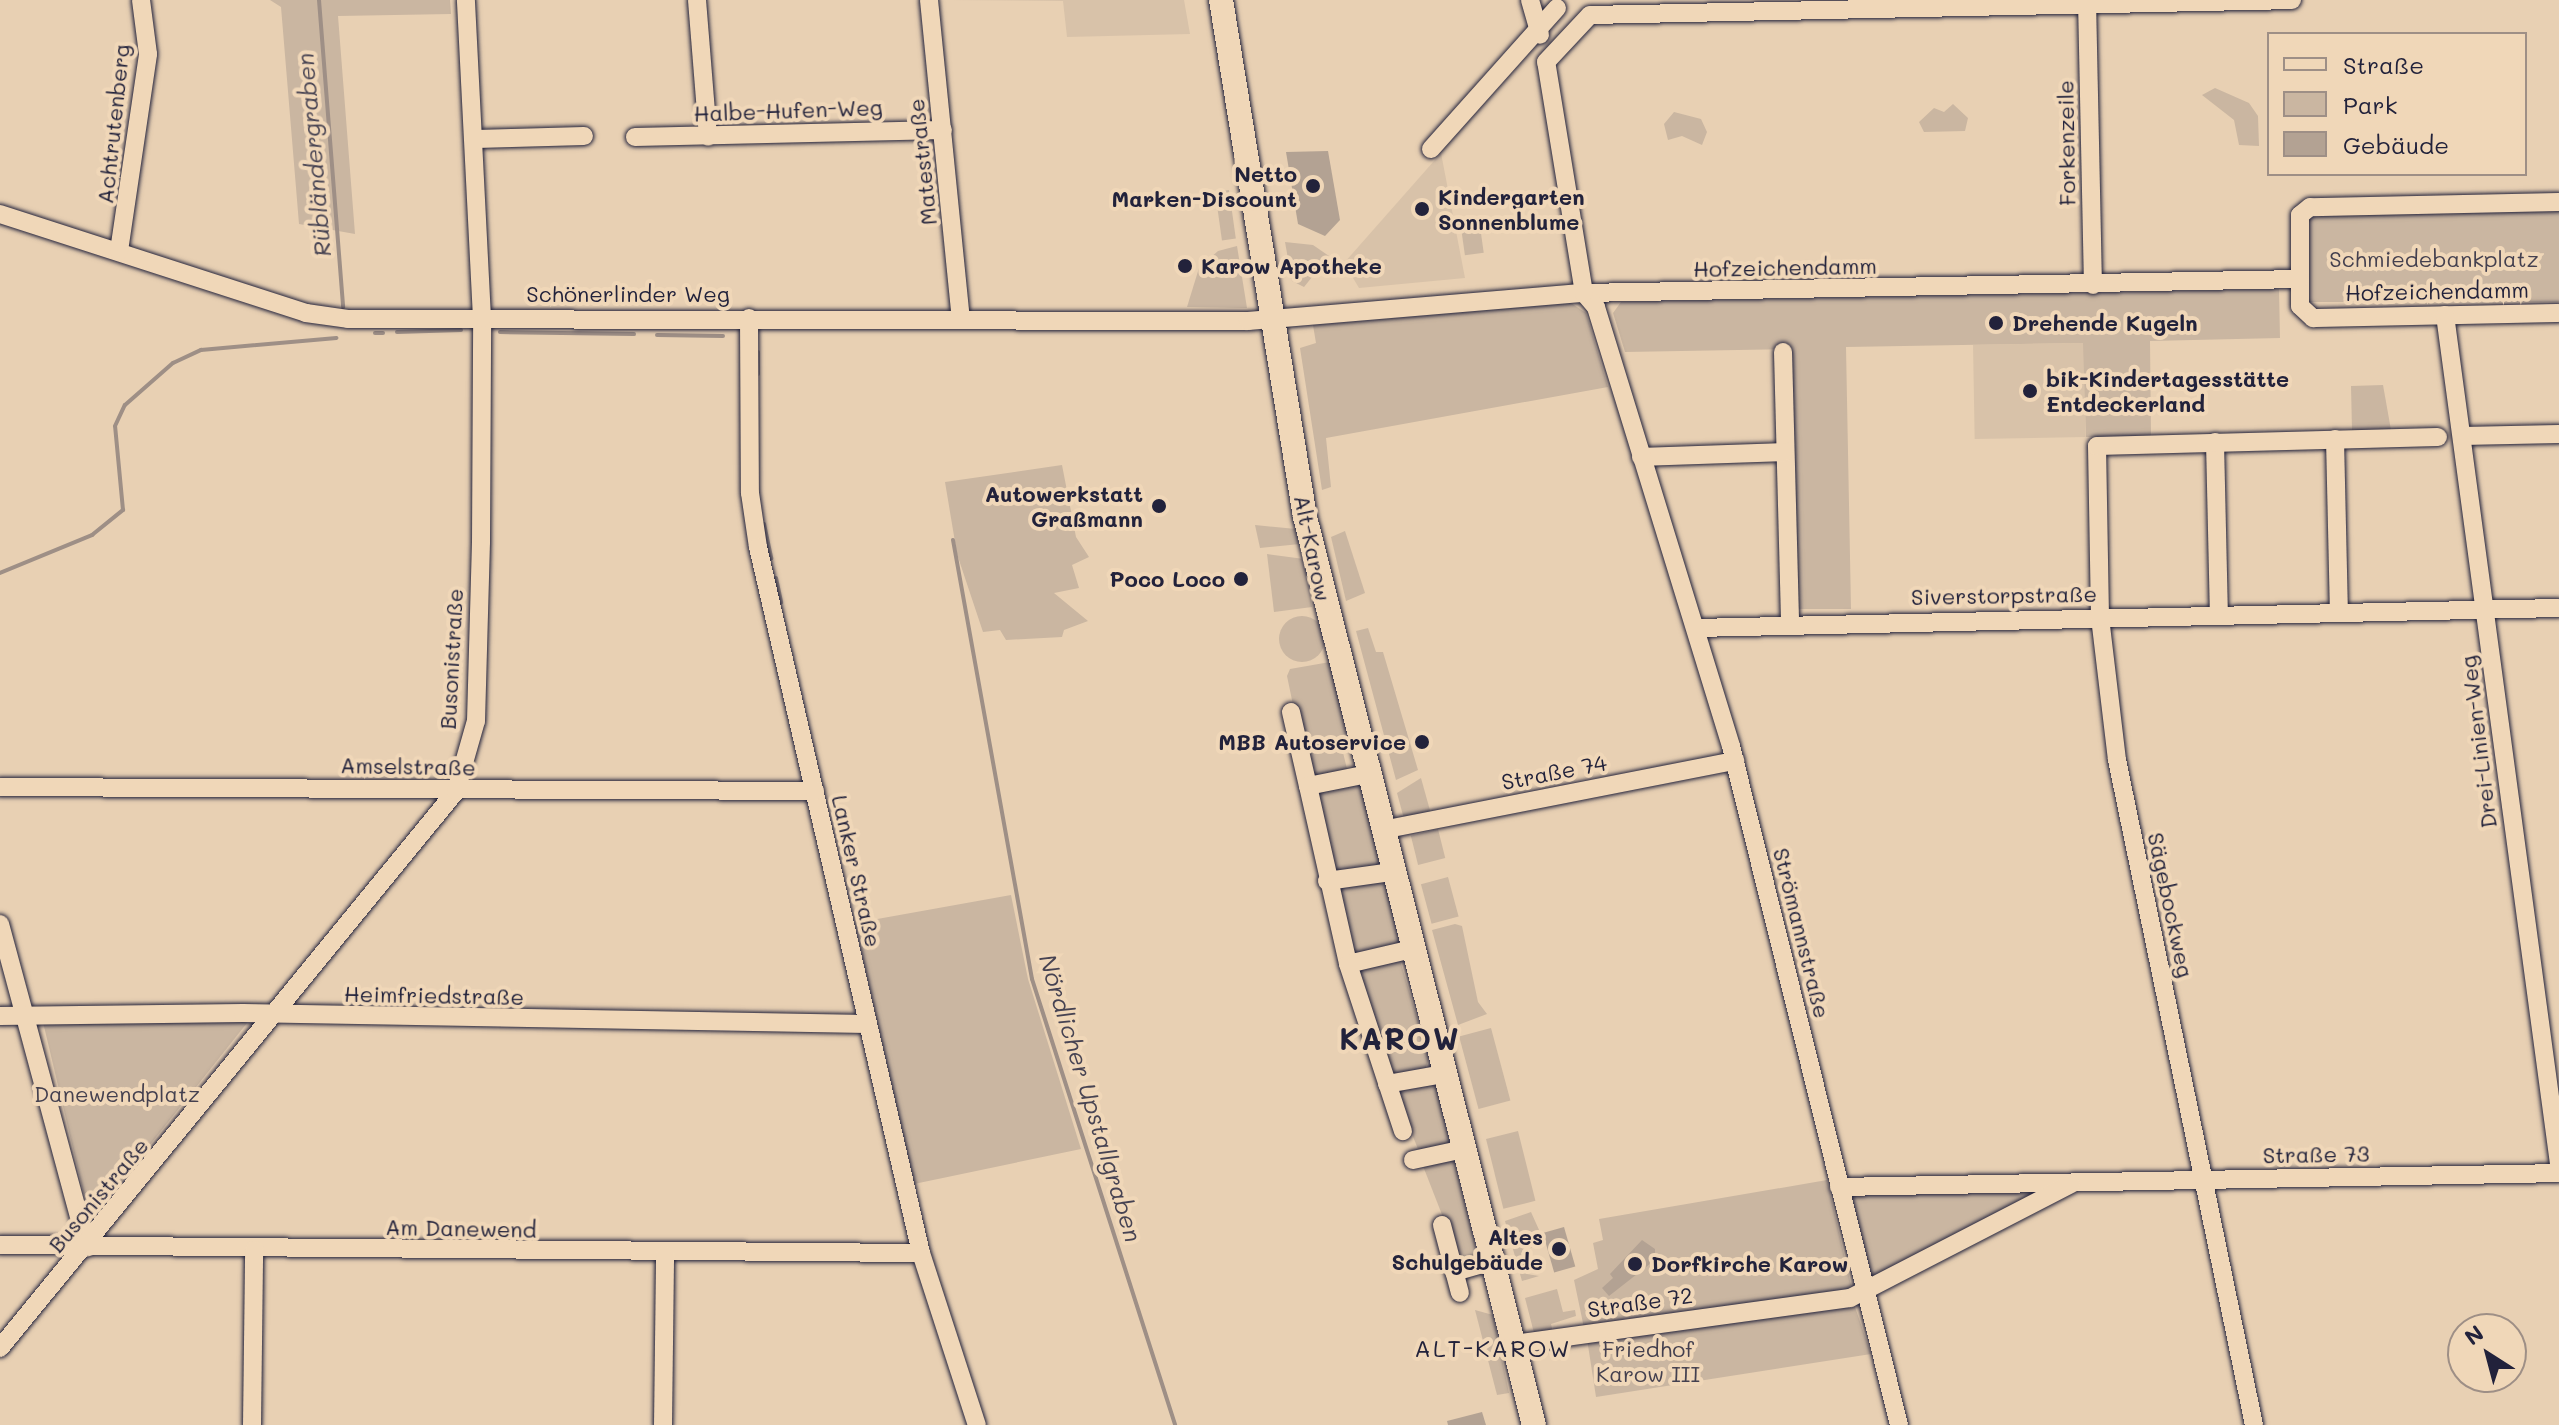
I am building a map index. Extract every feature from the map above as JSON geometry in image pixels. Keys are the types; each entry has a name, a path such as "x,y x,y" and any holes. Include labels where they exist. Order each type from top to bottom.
{"main road":[{"name":"Alt-Karow","path":"1221,0 1305,517 1392,872 1534,1425"}],"street":[{"name":"Achtrutenberg","path":"119,251 148,54 141,0"},
{"name":"Busonistraße","path":"0,1348 87,1247 456,791 476,721 482,318 476,139 466,0"},
{"path":"697,0 708,137"},
{"name":"Matestraße","path":"929,0 961,319"},
{"path":"1530,0 1535,32 1556,51 1590,15 2292,0"},
{"name":"Forkenzeile","path":"2087,2 2093,285"},
{"path":"1431,149 1557,8"},
{"name":"Strömannstraße","path":"1556,51 1543,74 1584,293 1596,307 1735,761 1899,1425"},
{"name":"Halbe-Hufen-Weg","path":"635,137 943,130"},
{"path":"476,139 584,136"},
{"name":"Hofzeichendamm","path":"2559,202 2310,207 2300,215 2300,306 2313,318 2559,313"},
{"name":"Schönerlinder Weg","path":"0,214 329,319 1273,320"},
{"name":"Hofzeichendamm","path":"1273,320 1584,293 2300,279"},
{"name":"Drei-Linien-Weg","path":"2445,315 2559,1164"},
{"name":"Lanker Straße","path":"749,318 754,521 921,1253 977,1425"},
{"path":"1783,352 1790,624"},
{"path":"2462,436 2559,434"},
{"path":"2219,615 2215,442 2438,437"},
{"path":"2335,439 2339,612"},
{"name":"Sägebockweg","path":"2215,442 2097,446 2100,617 2117,760 2201,1181 2254,1425"},
{"path":"1641,457 1785,452"},
{"name":"Siverstorpstraße","path":"1696,628 2559,608"},
{"path":"1291,712 1348,964 1403,1131"},
{"name":"Straße 74","path":"1382,830 1735,761"},
{"path":"1308,786 1368,774"},
{"name":"Amselstraße","path":"0,787 815,791"},
{"path":"1327,881 1392,872"},
{"path":"0,924 87,1247"},
{"path":"1348,964 1412,949"},
{"name":"Heimfriedstraße","path":"0,1016 275,1016 867,1024"},
{"path":"1387,1084 1444,1074"},
{"path":"1413,1160 1464,1149"},
{"name":"Straße 73","path":"1839,1187 2559,1173"},
{"name":"Straße 73","path":"1867,1292 2073,1182"},
{"path":"1442,1225 1460,1293"},
{"name":"Am Danewend","path":"0,1245 665,1255 921,1253"},
{"path":"252,1425 254,1250"},
{"path":"663,1425 665,1255"},
{"path":"1454,1272 1493,1261"},
{"name":"Straße 72","path":"1514,1344 1867,1292"}],"shaded area":[{"path":"950,0 1184,0 1190,34 1067,37 1063,1"},
{"name":"Kindergarten Sonnenblume","path":"1441,153 1465,278 1359,288 1344,263"},
{"name":"bik-Kindertagesstätte Entdeckerland","path":"2084,343 2086,437 1975,439 1973,345"}],"green space":[{"path":"270,0 450,0 451,14 338,16 355,234 299,224 281,7"},
{"path":"2215,88 2249,103 2258,116 2259,146 2239,145 2234,120 2202,95"},
{"path":"1953,104 1968,118 1965,131 1924,132 1919,122 1934,108 1944,112"},
{"path":"1674,112 1701,119 1707,132 1702,145 1682,136 1668,140 1664,124"},
{"path":"1229,190 1236,239 1222,240 1215,192"},
{"name":"Schmiedebankplatz","path":"2308,211 2559,211 2559,302 2308,302"},
{"path":"1479,219 1484,253 1465,255 1460,222"},
{"path":"1285,242 1313,245 1329,256 1304,287 1292,281"},
{"path":"1237,246 1247,308 1187,307 1199,268 1218,251"},
{"path":"2279,289 2280,338 2150,341 2151,436 2086,437 2083,343 1846,347 1851,609 1797,609 1792,349 1625,352 1613,313 1621,302"},
{"path":"1571,303 1586,313 1608,387 1326,438 1331,487 1322,490 1300,348 1316,343 1313,325"},
{"path":"2383,385 2391,430 2352,431 2351,386"},
{"path":"1062,465 1076,537 1089,557 1072,565 1079,588 1054,593 1088,621 1064,630 1062,637 1006,640 1000,630 983,632 957,554 945,482"},
{"path":"1255,525 1296,529 1300,544 1260,548"},
{"path":"1345,531 1365,593 1346,601 1331,537"},
{"path":"1267,554 1304,559 1312,607 1274,612"},
{"path":"1302,616 1318,623 1325,639 1318,655 1302,662 1286,655 1279,639 1286,623"},
{"path":"1368,628 1376,652 1383,652 1418,770 1396,780 1356,631"},
{"path":"1330,662 1348,733 1339,736 1348,773 1308,777 1287,676 1290,669"},
{"path":"1421,778 1431,814 1404,819 1397,793"},
{"path":"1355,782 1361,785 1381,864 1335,875 1316,790"},
{"path":"1438,829 1445,858 1418,865 1411,836"},
{"path":"1448,877 1459,917 1432,924 1421,884"},
{"path":"1371,878 1386,886 1400,942 1352,954 1339,883"},
{"path":"1011,895 1028,979 1081,1149 914,1184 855,923"},
{"path":"1455,924 1462,926 1478,1002 1487,1014 1458,1025 1432,930"},
{"path":"1399,957 1429,1058 1425,1070 1394,1075 1356,972"},
{"name":"Danewendplatz","path":"42,1018 251,1018 90,1220"},
{"path":"1491,1028 1510,1100 1479,1109 1459,1037"},
{"path":"1427,1082 1437,1087 1450,1141 1446,1148 1420,1154 1395,1092"},
{"path":"1518,1131 1535,1201 1503,1209 1486,1139"},
{"path":"1448,1157 1454,1161 1478,1256 1462,1266 1423,1166"},
{"path":"1827,1180 1851,1285 1847,1292 1584,1328 1574,1280 1598,1269 1593,1243 1603,1240 1599,1219"},
{"path":"2046,1188 1871,1278 1850,1198 1854,1193"},
{"path":"1531,1212 1544,1241 1521,1253 1527,1274 1539,1276 1522,1281 1505,1221"},
{"path":"1557,1289 1563,1312 1575,1310 1576,1316 1551,1324 1553,1333 1534,1333 1525,1298"},
{"name":"Friedhof Karow III","path":"1854,1304 1871,1354 1596,1397 1587,1339"},
{"path":"1475,1310 1493,1315 1509,1393 1497,1395"}],"building":[{"name":"Netto Marken-Discount","path":"1328,151 1340,220 1325,236 1298,224 1286,152"},
{"name":"Altes Schulgebäude","path":"1564,1227 1575,1266 1554,1272 1543,1233"},
{"name":"Dorfkirche Karow","path":"1642,1240 1655,1249 1655,1260 1609,1296 1602,1288 1613,1278 1610,1274"},
{"path":"1482,1412 1486,1425 1448,1425 1447,1421"}],"waterway":[{"name":"Rübländergraben","path":"319,0 343,307"},
{"name":"Nördlicher Upstallgraben","path":"397,332 461,330"},
{"name":"Nördlicher Upstallgraben","path":"500,332 634,334"},
{"name":"Nördlicher Upstallgraben","path":"375,333 383,333"},
{"name":"Nördlicher Upstallgraben","path":"657,335 723,336"},
{"name":"Rübländergraben","path":"0,573 92,535 123,510 115,426 125,405 173,363 201,350 336,338"},
{"name":"Nördlicher Upstallgraben","path":"758,352 758,374"},
{"name":"Nördlicher Upstallgraben","path":"764,524 771,558"},
{"name":"Nördlicher Upstallgraben","path":"953,540 1032,979 1175,1425"},
{"name":"Nördlicher Upstallgraben","path":"776,578 781,602"}],"place":[{"name":"Netto Marken-Discount","path":"1313,186"},
{"name":"Kindergarten Sonnenblume","path":"1422,209"},
{"name":"Karow Apotheke","path":"1185,266"},
{"name":"Drehende Kugeln","path":"1996,323"},
{"name":"bik-Kindertagesstätte Entdeckerland","path":"2030,391"},
{"name":"Autowerkstatt Graßmann","path":"1159,506"},
{"name":"Poco Loco","path":"1241,579"},
{"name":"MBB Autoservice","path":"1422,742"},
{"name":"Altes Schulgebäude","path":"1559,1249"},
{"name":"Dorfkirche Karow","path":"1635,1264"}],"district":[{"name":"KAROW","path":"1400,1038"},
{"name":"ALT-KAROW","path":"1493,1348"}]}
